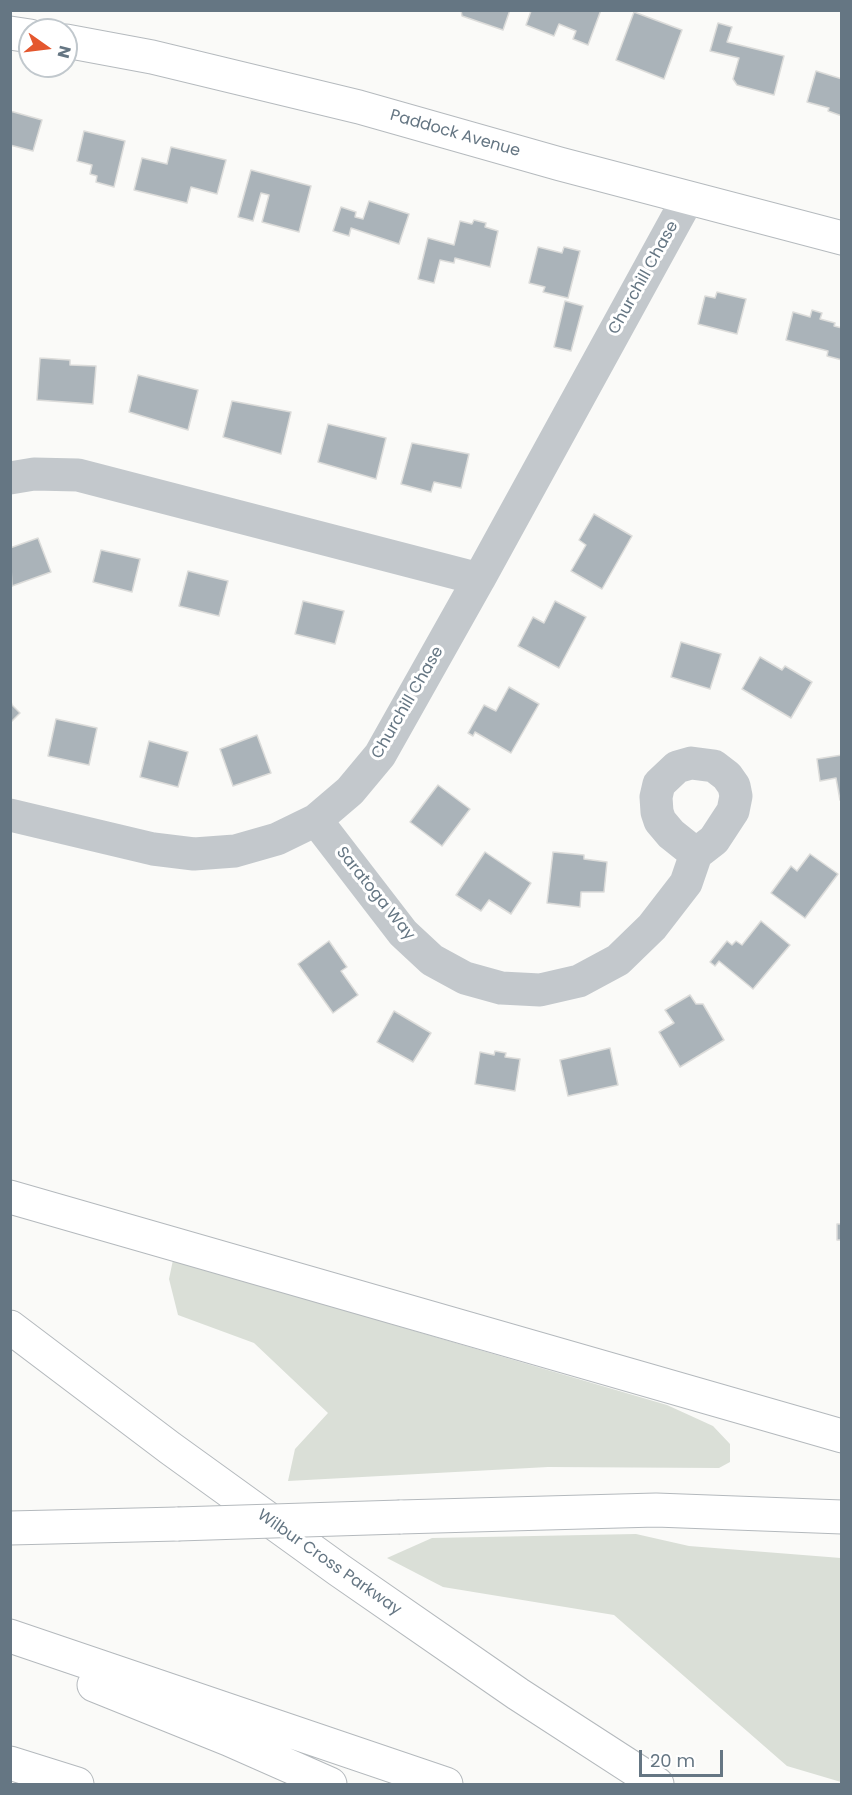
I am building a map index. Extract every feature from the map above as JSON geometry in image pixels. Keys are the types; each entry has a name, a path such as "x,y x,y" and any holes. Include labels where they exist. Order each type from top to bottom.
{"main road":[{"name":"Paddock Avenue","path":"78,43 164,60 358,107 842,238"},
{"path":"10,1197 842,1436"},
{"name":"Wilbur Cross Parkway","path":"10,1327 170,1448 339,1570 518,1694 657,1785"},
{"path":"10,1528 656,1510 842,1517"},
{"path":"10,1636 446,1785"},
{"path":"10,1655 167,1714 330,1785"},
{"path":"10,1763 77,1785"}],"street":[{"name":"Churchill Chase","path":"10,815 153,849 194,854 235,851 277,839 316,820 350,791 380,755 688,198"},
{"path":"10,478 34,474 78,476 479,579"},
{"name":"Saratoga Way","path":"316,820 403,933 432,960 465,978 501,988 540,990 579,981 618,960 652,927 686,883 696,854"}],"shaded area":[{"path":"173,1260 667,1405 713,1426 730,1444 730,1462 719,1468 548,1467 288,1481 295,1449 328,1413 254,1343 178,1315 169,1279"},
{"path":"636,1534 689,1546 841,1558 841,1782 787,1766 614,1615 443,1587 387,1558 432,1538"}],"building":[{"path":"461,10 510,10 503,30 462,16"},
{"path":"534,10 601,10 588,45 573,39 576,31 559,24 554,36 526,25 531,11"},
{"path":"634,12 682,30 664,79 616,60"},
{"path":"718,23 732,27 727,42 784,56 774,95 737,85 733,79 739,58 710,51"},
{"path":"816,71 842,79 842,116 828,111 829,108 807,102"},
{"path":"10,111 42,120 33,151 10,145"},
{"path":"84,131 125,141 114,187 96,182 97,176 90,174 92,165 77,161"},
{"path":"171,147 226,160 217,194 191,187 187,203 134,190 142,158 167,164"},
{"path":"251,170 311,186 299,232 262,222 269,195 261,193 253,221 238,217"},
{"path":"369,201 409,214 399,244 351,228 349,236 333,231 341,207 356,212 355,217 363,219"},
{"path":"474,220 486,223 485,227 498,231 490,267 455,258 454,263 440,260 434,283 418,279 428,238 454,245 460,221 472,224"},
{"path":"538,247 562,253 564,247 580,251 568,298 543,292 545,287 529,283"},
{"path":"717,292 746,299 737,334 698,324 705,296 715,298"},
{"path":"565,301 583,306 571,351 554,347"},
{"path":"812,310 822,313 820,319 835,323 834,326 842,328 842,360 827,356 828,351 786,340 793,312 810,317"},
{"path":"40,358 70,360 70,365 96,366 93,404 37,400"},
{"path":"138,375 198,390 188,430 129,412"},
{"path":"232,401 291,412 281,454 223,437"},
{"path":"328,424 386,438 376,479 318,462"},
{"path":"412,443 469,454 461,488 434,482 431,492 401,484"},
{"path":"594,514 632,536 602,589 571,571 586,545 579,540"},
{"path":"38,538 51,572 12,586 10,548"},
{"path":"101,550 140,559 132,592 93,582"},
{"path":"188,571 228,581 219,616 179,606"},
{"path":"303,601 344,611 335,644 295,634"},
{"path":"555,601 586,617 559,668 518,646 533,617 544,623"},
{"path":"681,642 721,654 710,689 671,677"},
{"path":"760,657 782,670 785,666 812,682 791,718 742,689"},
{"path":"509,687 539,704 511,753 475,732 473,736 468,733 484,705 496,711"},
{"path":"10,698 12,705 20,713 10,723"},
{"path":"56,719 97,728 89,765 48,756"},
{"path":"257,735 271,773 233,786 220,749"},
{"path":"149,741 188,752 178,787 140,777"},
{"path":"842,755 842,800 840,800 836,778 820,781 817,759"},
{"path":"438,785 470,809 442,846 410,822"},
{"path":"485,852 531,883 511,914 489,900 481,911 456,895"},
{"path":"553,852 584,855 584,859 607,862 604,892 581,892 580,907 547,903"},
{"path":"810,854 838,874 805,918 771,893 791,866 797,871"},
{"path":"761,921 790,945 753,989 719,961 715,966 710,962 727,941 732,945 736,941 742,945"},
{"path":"329,941 347,967 341,971 358,995 333,1013 298,964"},
{"path":"690,995 696,1004 703,1004 724,1040 680,1067 659,1032 674,1023 665,1010"},
{"path":"394,1011 431,1033 413,1062 377,1042"},
{"path":"610,1048 618,1085 568,1096 560,1060"},
{"path":"495,1051 506,1053 505,1057 520,1059 515,1091 475,1084 480,1052 494,1055"},
{"path":"837,1224 842,1224 842,1240 837,1240"}]}
